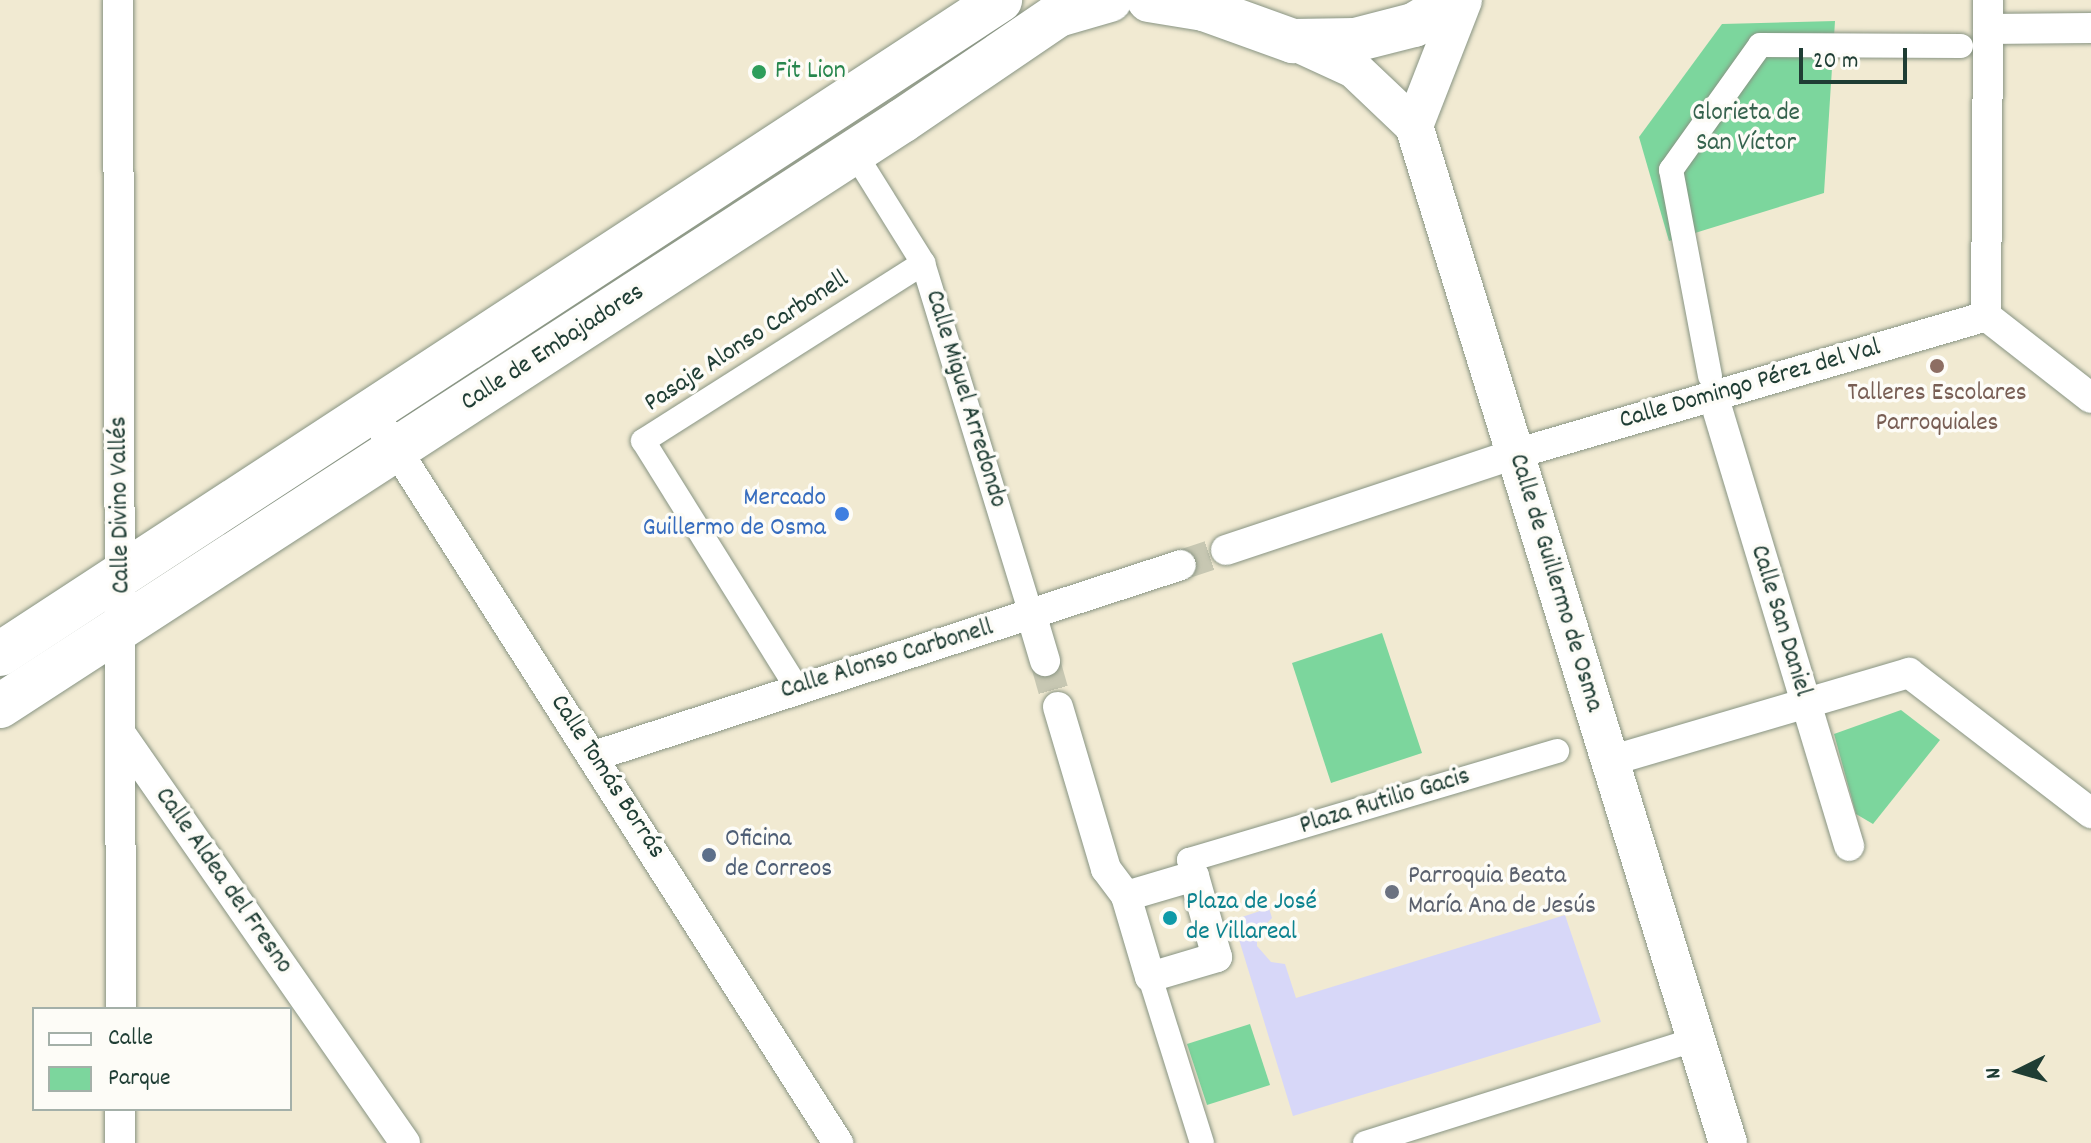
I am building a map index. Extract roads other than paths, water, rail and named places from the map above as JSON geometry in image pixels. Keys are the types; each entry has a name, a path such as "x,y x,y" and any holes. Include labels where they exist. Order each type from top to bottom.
{"main road":[{"name":"Calle de Embajadores","path":"0,654 373,413 1000,0"},
{"name":"Calle de Embajadores","path":"0,706 854,152 1058,15 1110,0"},
{"path":"1149,0 1198,5 1293,41 1355,40 1414,25 1456,0"}],"street":[{"name":"Calle Divino Vallés","path":"118,0 123,737 121,1007"},
{"path":"1414,126 1463,0"},
{"path":"2091,28 1988,14 1986,316 2091,398"},
{"name":"Calle de Guillermo de Osma","path":"1293,41 1354,69 1414,126 1728,1143"},
{"path":"1712,385 1671,170 1760,45 1961,46"},
{"name":"Calle Miguel Arredondo","path":"854,152 923,263 1045,661"},
{"name":"Pasaje Alonso Carbonell","path":"797,688 643,441 923,263"},
{"name":"Calle Domingo Pérez del Val","path":"1515,454 1712,385 1986,316"},
{"name":"Calle San Daniel","path":"1712,385 1849,846"},
{"name":"Calle Tomás Borrás","path":"373,413 838,1143"},
{"path":"1226,550 1515,454"},
{"name":"Calle Alonso Carbonell","path":"594,756 797,688 1032,617 1181,565"},
{"path":"1610,761 1806,707 1909,673 2091,813"},
{"path":"1058,707 1106,869 1126,896 1202,1143"},
{"name":"Calle Aldea del Fresno","path":"123,737 405,1143"},
{"name":"Plaza Rutilio Gacis","path":"1203,865 1557,751"},
{"path":"1126,896 1203,865 1217,957 1150,977"},
{"path":"1365,1143 1696,1039"},
{"path":"120,1111 120,1143"}],"tunnel":[{"path":"1181,565 1226,550"},
{"path":"1045,661 1058,707"}],"place":[{"name":"Fit Lion","path":"759,72"},
{"name":"Talleres Escolares Parroquiales","path":"1937,366"},
{"name":"Mercado Guillermo de Osma","path":"842,514"},
{"name":"Oficina de Correos","path":"709,855"},
{"name":"Parroquia Beata María Ana de Jesús","path":"1392,892"},
{"name":"Plaza de José de Villareal","path":"1170,918"}],"park label":[{"name":"Glorieta de San Víctor","path":"1746,129"}]}
